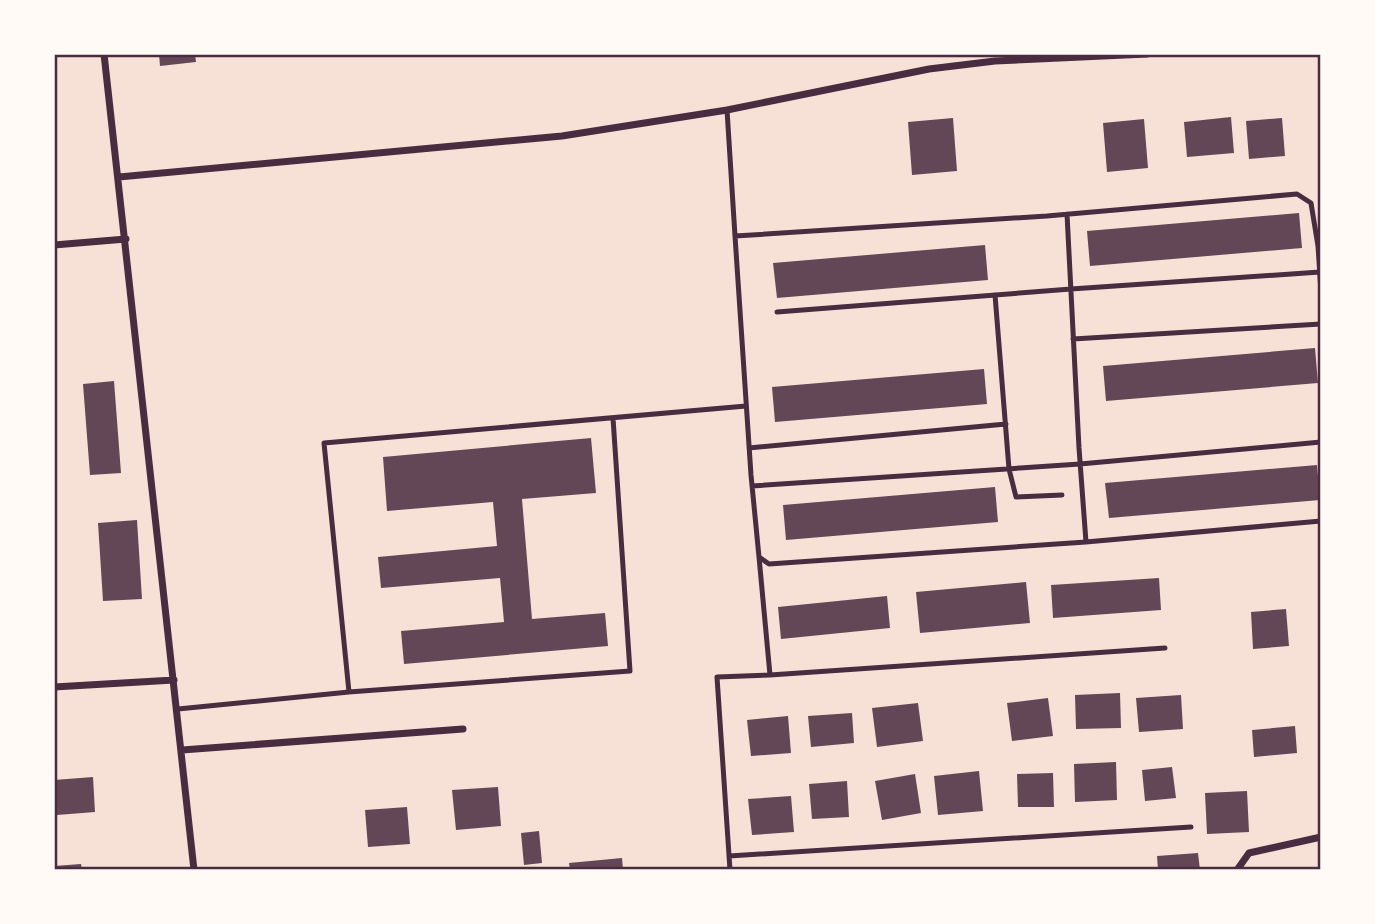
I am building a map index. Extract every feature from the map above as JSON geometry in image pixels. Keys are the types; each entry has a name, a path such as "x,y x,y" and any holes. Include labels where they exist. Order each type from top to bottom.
{"street":[{"path":"104,54 194,870"},
{"path":"119,177 562,136 727,110 929,69 995,61 1147,54"},
{"path":"54,245 126,239"},
{"path":"54,687 174,680"},
{"path":"182,750 463,729"},
{"path":"1237,870 1249,853 1321,837"}],"lane":[{"path":"727,110 749,448 770,675"},
{"path":"735,236 1068,215 1297,194 1311,203 1321,292"},
{"path":"1068,215 1086,542"},
{"path":"777,312 1320,272"},
{"path":"995,295 1009,469 1016,497 1062,495"},
{"path":"1073,339 1321,324"},
{"path":"349,692 324,443 746,406"},
{"path":"178,709 349,692 630,671 613,418"},
{"path":"749,448 1006,424"},
{"path":"752,486 1080,464 1321,442"},
{"path":"759,557 769,564 1086,542 1321,521"},
{"path":"730,870 717,677 1165,649"},
{"path":"729,856 1191,827"}],"building":[{"path":"159,54 195,54 196,62 160,66"},
{"path":"1231,117 1234,153 1187,157 1184,122"},
{"path":"953,118 957,171 912,175 908,122"},
{"path":"1282,118 1285,156 1249,159 1246,121"},
{"path":"1144,119 1148,168 1107,172 1103,123"},
{"path":"1299,213 1302,248 1090,266 1087,231"},
{"path":"985,245 988,280 777,298 773,263"},
{"path":"1315,348 1318,383 1106,401 1103,366"},
{"path":"984,369 987,404 775,422 772,387"},
{"path":"114,381 121,473 90,475 83,384"},
{"path":"591,438 596,493 522,499 532,619 605,613 608,646 404,664 401,631 504,622 500,578 381,588 378,557 497,546 493,502 387,511 383,457"},
{"path":"1317,465 1320,500 1109,518 1105,483"},
{"path":"995,487 998,522 786,540 783,505"},
{"path":"137,520 142,599 103,601 98,523"},
{"path":"1159,578 1161,610 1053,618 1051,585"},
{"path":"1026,582 1030,623 920,633 916,592"},
{"path":"887,596 890,628 781,639 778,607"},
{"path":"1286,609 1289,646 1253,649 1251,612"},
{"path":"1120,693 1121,728 1076,729 1075,695"},
{"path":"1181,695 1183,729 1139,732 1136,698"},
{"path":"1048,698 1053,736 1012,741 1007,703"},
{"path":"918,703 923,741 877,747 872,708"},
{"path":"852,713 854,743 811,747 808,716"},
{"path":"788,716 791,753 751,756 747,720"},
{"path":"1295,726 1297,753 1254,757 1252,730"},
{"path":"1116,762 1117,800 1075,802 1074,764"},
{"path":"1172,767 1176,798 1145,801 1142,770"},
{"path":"979,771 983,811 938,815 934,776"},
{"path":"1053,773 1054,807 1018,807 1017,774"},
{"path":"915,774 921,813 882,820 875,781"},
{"path":"93,777 95,812 57,815 54,780"},
{"path":"847,781 849,817 812,819 809,784"},
{"path":"498,787 501,826 456,830 452,790"},
{"path":"1247,791 1249,832 1207,834 1205,793"},
{"path":"791,796 794,832 752,835 748,799"},
{"path":"407,807 410,844 368,847 365,810"},
{"path":"539,831 542,863 524,865 521,833"},
{"path":"1198,853 1200,870 1158,870 1157,856"},
{"path":"622,858 623,870 570,870 569,863"},
{"path":"81,864 82,870 54,870 54,866"}]}
